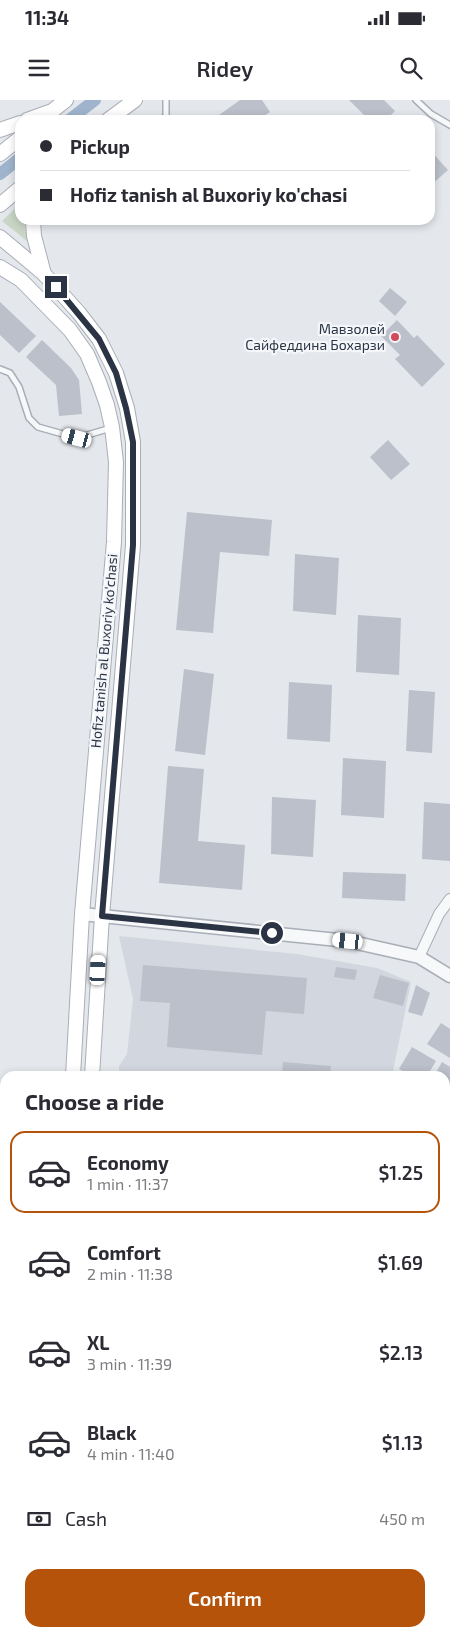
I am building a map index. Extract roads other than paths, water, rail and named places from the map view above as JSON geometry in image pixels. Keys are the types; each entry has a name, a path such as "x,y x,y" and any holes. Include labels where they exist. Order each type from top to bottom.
{"main road":[{"path":"46,115 66,100"},
{"path":"115,115 135,100"},
{"path":"40,115 52,110"},
{"path":"0,130 15,125"},
{"path":"0,154 15,142"},
{"path":"0,205 15,192"},
{"path":"33,225 34,236 44,274"},
{"name":"Hofiz tanish al Buxoriy ko'chasi","path":"0,237 44,274 79,313 99,339 116,373 133,442 133,545 102,916 92,1071"},
{"name":"Hofiz tanish al Buxoriy ko'chasi","path":"0,266 20,280 70,330 94,368 107,405 116,462 114,542 82,914 73,1071"}],"street":[{"path":"419,957 438,914 450,899"},
{"path":"82,914 348,941 419,957 450,976"}],"lane":[{"path":"166,100 166,115"},
{"path":"416,100 433,115"},
{"path":"435,116 450,125"},
{"path":"0,369 10,373 19,387 29,418 38,427 77,438 112,428"}],"waterway":[{"path":"76,115 95,100"},
{"path":"0,174 15,162"}],"place":[{"name":"Мавзолей Сайфеддина Бохарзи","path":"395,337"}]}
